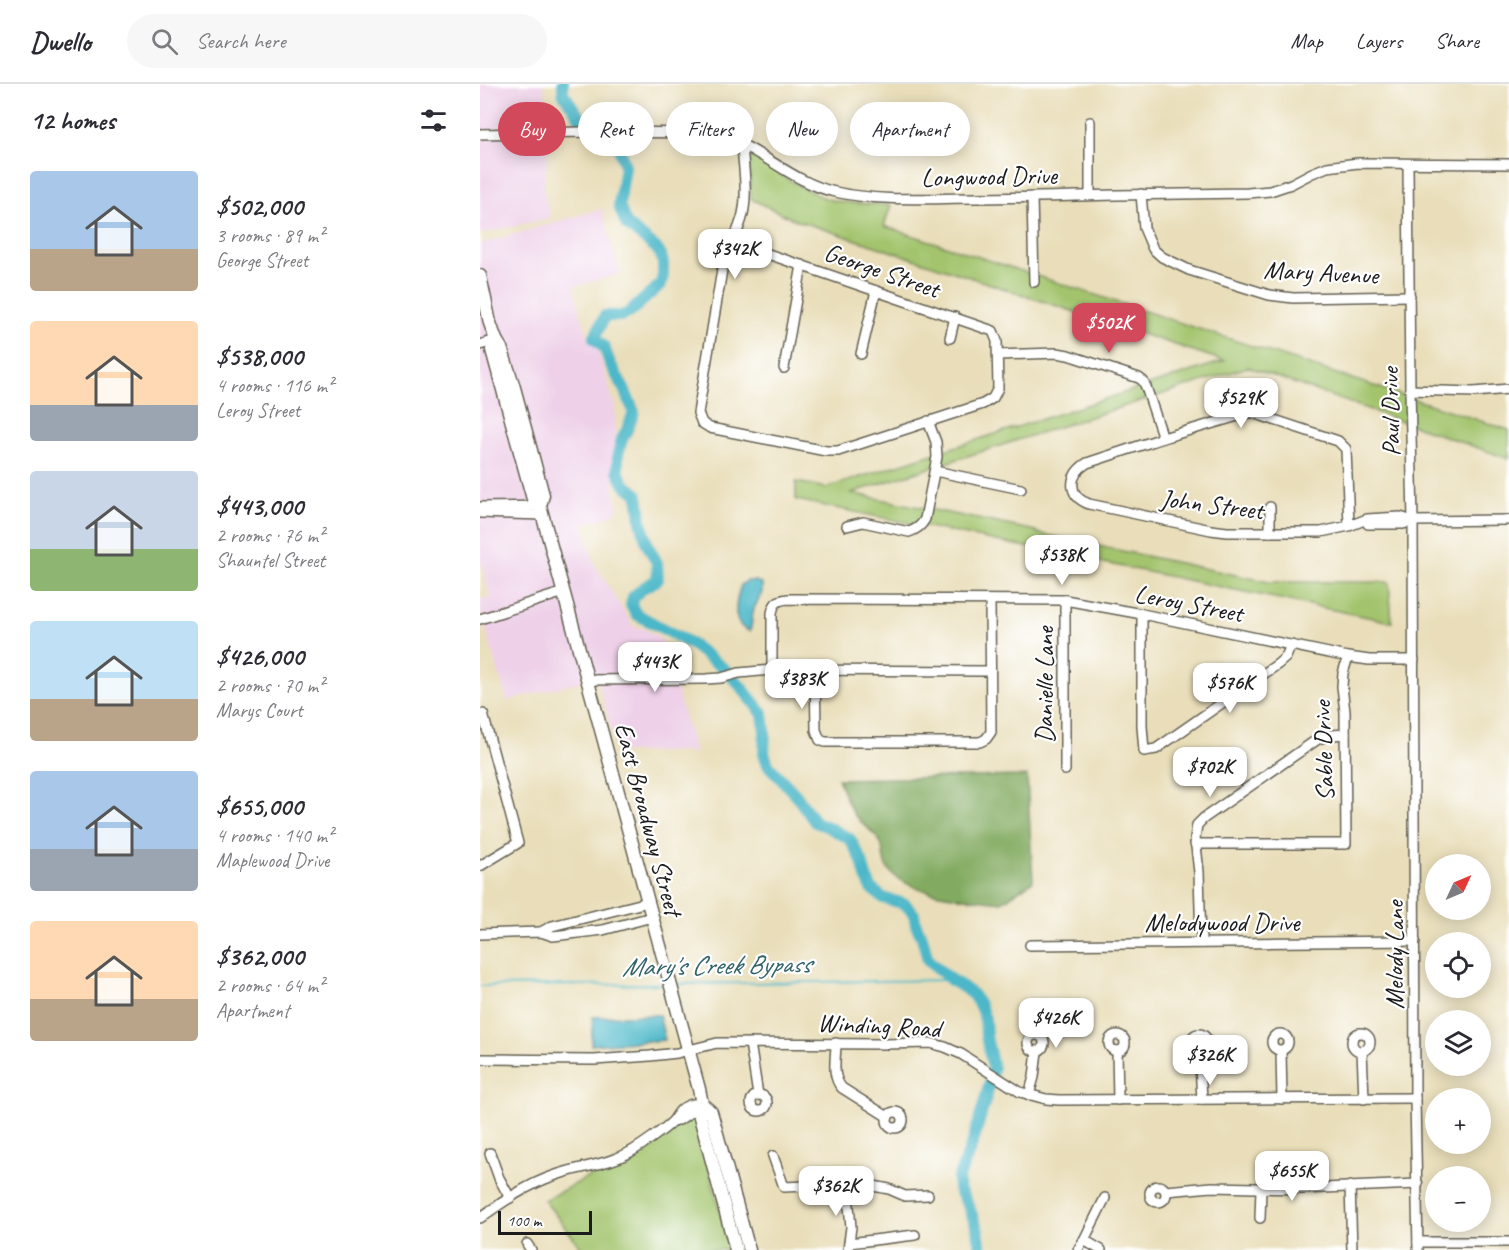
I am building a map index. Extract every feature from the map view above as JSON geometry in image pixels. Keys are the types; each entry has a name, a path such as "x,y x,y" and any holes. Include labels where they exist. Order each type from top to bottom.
{"main road":[{"name":"East Broadway Street","path":"481,282 485,325 501,348 513,384 543,495 542,511 702,1104"},
{"name":"East Broadway Street","path":"496,340 492,350 532,499 542,511"},
{"path":"506,401 515,416 526,453 532,455"},
{"path":"702,1104 700,1116 736,1250"},
{"path":"702,1104 711,1112 749,1250"}],"street":[{"path":"1090,122 1090,195"},
{"name":"Longwood Drive","path":"480,134 666,132"},
{"name":"Longwood Drive","path":"754,151 805,181 834,192 897,199 1248,193 1269,191 1291,184 1327,167 1358,163 1509,164"},
{"path":"743,156 745,202 736,235 722,270 698,413 702,423 710,428 826,451 838,451 983,404 993,398 998,388 998,355 1058,353 1139,378 1146,387 1163,438 1248,412 1338,441 1346,449 1349,526"},
{"name":"Paul Drive","path":"1408,164 1414,660"},
{"name":"Mary Avenue","path":"1141,194 1144,228 1153,249 1162,257 1189,270 1269,295 1293,298 1410,296"},
{"path":"1032,197 1034,282"},
{"name":"George Street","path":"736,235 768,254 993,331 997,341 998,355"},
{"path":"784,368 802,266"},
{"path":"861,354 876,291"},
{"path":"950,338 955,317"},
{"path":"480,345 496,340"},
{"path":"1410,390 1474,392 1509,389"},
{"path":"847,526 862,522 909,532 921,526 925,519 937,457 937,449 928,422"},
{"name":"John Street","path":"1163,438 1081,467 1072,483 1077,497 1089,504 1227,532 1322,532 1367,519 1400,517 1413,521 1509,520"},
{"path":"935,471 1021,489"},
{"path":"480,507 542,511"},
{"path":"1270,507 1270,532"},
{"path":"480,513 542,511"},
{"path":"480,619 564,592"},
{"name":"Leroy Street","path":"772,670 772,613 775,603 788,599 1065,600 1348,657 1369,660 1414,660"},
{"path":"815,671 816,730 820,740 830,743 980,742 986,739 991,732 990,600"},
{"name":"Danielle Lane","path":"1065,600 1065,770"},
{"path":"1142,614 1144,751 1156,749 1278,664 1286,657 1291,645"},
{"name":"Sable Drive","path":"1195,844 1346,844 1345,712 1342,686 1348,657"},
{"name":"Melody Lane","path":"1414,660 1415,1098 1418,1246"},
{"path":"587,680 721,678 739,673 772,670 990,671"},
{"path":"480,704 518,843 480,866"},
{"path":"1201,943 1196,829 1204,818 1318,739 1345,734"},
{"path":"541,932 552,926 648,902"},
{"path":"480,934 541,932 553,936 603,930 652,917"},
{"name":"Melodywood Drive","path":"1030,945 1415,941"},
{"name":"Winding Road","path":"480,1059 594,1060 650,1056 717,1043 930,1043 961,1054 1020,1092 1059,1100 1415,1098"},
{"path":"750,1043 758,1095"},
{"path":"836,1043 835,1076 837,1083 888,1117"},
{"path":"1199,1049 1202,1099"},
{"path":"1029,1095 1037,1051"},
{"path":"1117,1051 1118,1100"},
{"path":"1281,1051 1282,1099"},
{"path":"1362,1051 1364,1099"},
{"path":"480,1218 510,1197 543,1179 603,1164 623,1155 647,1141 674,1120 676,1113 690,1104 702,1104"},
{"path":"490,1153 499,1178 510,1197"},
{"path":"774,1156 784,1187 863,1184 889,1189 905,1196 928,1195"},
{"path":"847,1184 851,1227 848,1246 915,1235"},
{"path":"1166,1191 1212,1187 1261,1189 1418,1184"},
{"path":"1350,1186 1352,1250"},
{"path":"1260,1218 1261,1189"},
{"path":"1078,1250 1105,1198"},
{"path":"1084,1240 1101,1250"},
{"path":"1418,1246 1509,1242"}],"shaded area":[{"path":"480,84 543,84 547,102 498,102 498,156 547,156 543,190 551,218 480,234"},
{"path":"602,209 620,274 573,287 588,337 598,350 615,407 614,490 618,507 613,515 583,524 594,563 633,626 647,630 661,639 674,657 675,685 695,752 617,752 597,677 507,701 480,609 480,600 490,596 480,558 480,244"}],"green space":[{"path":"748,156 753,156 795,183 825,198 848,203 891,205 884,226 1509,430 1509,459 1248,367 851,493 1269,582 1389,582 1392,622 796,500 796,482 826,488 1224,361 793,219 751,199"},
{"path":"1027,776 1033,881 1002,902 956,897 922,890 895,876 886,866 879,840 853,813 838,779"},
{"path":"688,1117 696,1118 730,1250 583,1250 544,1200 639,1151"}],"water":[{"path":"747,581 762,584 761,596 753,612 750,631 738,622 736,612 741,585"},
{"path":"659,1015 665,1040 591,1045 593,1017"}],"waterway":[{"path":"563,84 563,93 581,119 619,148 625,166 619,206 626,224 656,248 663,264 661,284 629,313 621,316 605,316 594,338 604,347 634,412 622,439 618,454 618,471 624,484 637,494 647,544 657,563 658,579 633,597 631,605 636,614 690,643 737,682 763,714 764,753 768,765 795,794 815,822 850,839 862,861 872,889 883,898 905,904 914,914 928,960 973,995 980,1006 985,1019 993,1068 973,1142 958,1179 959,1189 978,1231 981,1250"},
{"name":"Mary's Creek Bypass","path":"675,984 951,980"},
{"name":"Mary's Creek Bypass","path":"480,986 666,984"}]}
